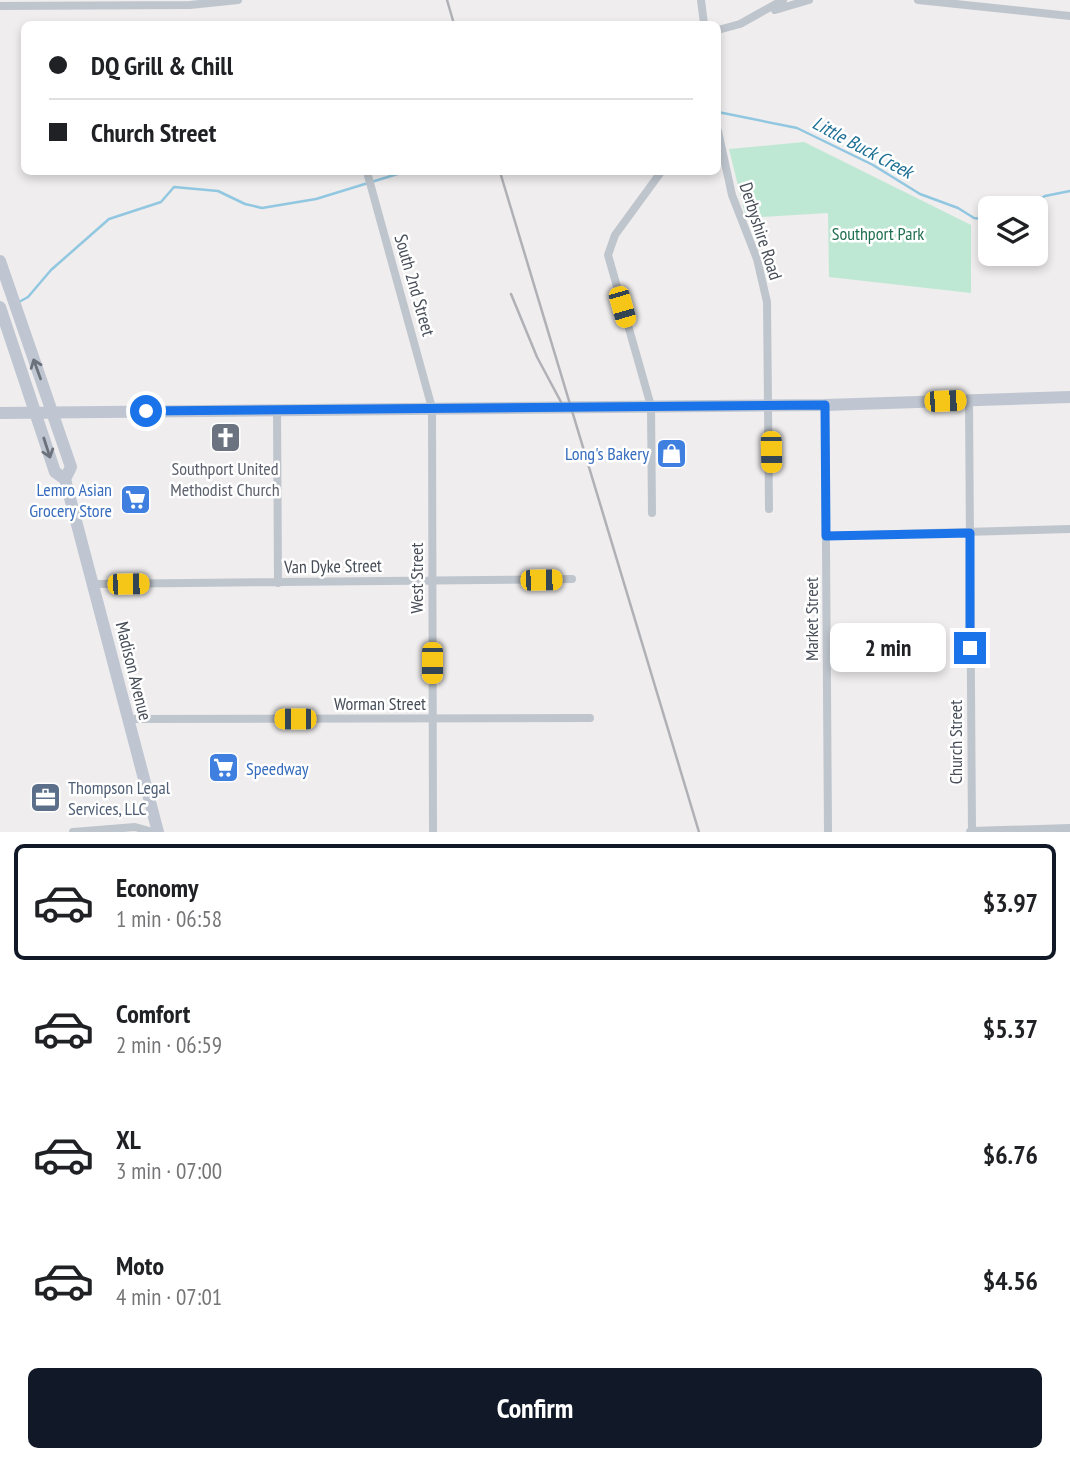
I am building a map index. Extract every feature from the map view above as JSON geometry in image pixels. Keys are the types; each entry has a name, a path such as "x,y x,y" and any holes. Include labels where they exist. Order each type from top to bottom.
{"main road":[{"name":"Madison Avenue","path":"0,261 71,467 65,479"},
{"name":"Madison Avenue","path":"0,307 55,472 65,479 129,719 155,832"},
{"path":"0,413 825,405 1070,397"}],"street":[{"path":"0,6 190,5 238,0"},
{"path":"701,0 704,21"},
{"path":"721,29 740,24 783,0"},
{"path":"765,12 809,0"},
{"path":"918,0 1070,16"},
{"name":"Derbyshire Road","path":"721,157 764,285 770,405 769,509"},
{"name":"South 2nd Street","path":"368,175 432,408"},
{"path":"652,513 651,406 608,255 611,240 659,175"},
{"name":"Church Street","path":"969,400 972,832"},
{"name":"Market Street","path":"825,405 828,832"},
{"name":"West Street","path":"432,408 433,832"},
{"path":"277,409 278,583"},
{"path":"826,536 1070,529"},
{"name":"Van Dyke Street","path":"94,584 572,579"},
{"name":"Worman Street","path":"129,719 590,718"},
{"path":"73,832 135,827 155,832"},
{"path":"972,832 1070,829"}],"green space":[{"name":"Southport Park","path":"804,142 971,225 971,293 829,277 828,213 746,218 729,149"}],"waterway":[{"name":"Little Buck Creek","path":"721,113 797,128 873,165 920,194 978,218"},
{"name":"Little Buck Creek","path":"19,302 28,297 51,270 109,219 161,202 174,187 218,191 245,204 262,208 316,199 394,175"},
{"name":"Little Buck Creek","path":"1045,196 1070,191"}],"railway":[{"path":"447,0 453,21"},
{"path":"501,175 699,832"},
{"path":"511,294 537,357 561,402"}],"place":[{"name":"Southport United Methodist Church","path":"225,437"},
{"name":"Long's Bakery","path":"672,453"},
{"name":"Lemro Asian Grocery Store","path":"135,499"},
{"name":"Speedway","path":"223,768"},
{"name":"Thompson Legal Services, LLC","path":"45,797"}],"route":[{"path":"146,411 825,405 826,536 970,533 970,648"}]}
